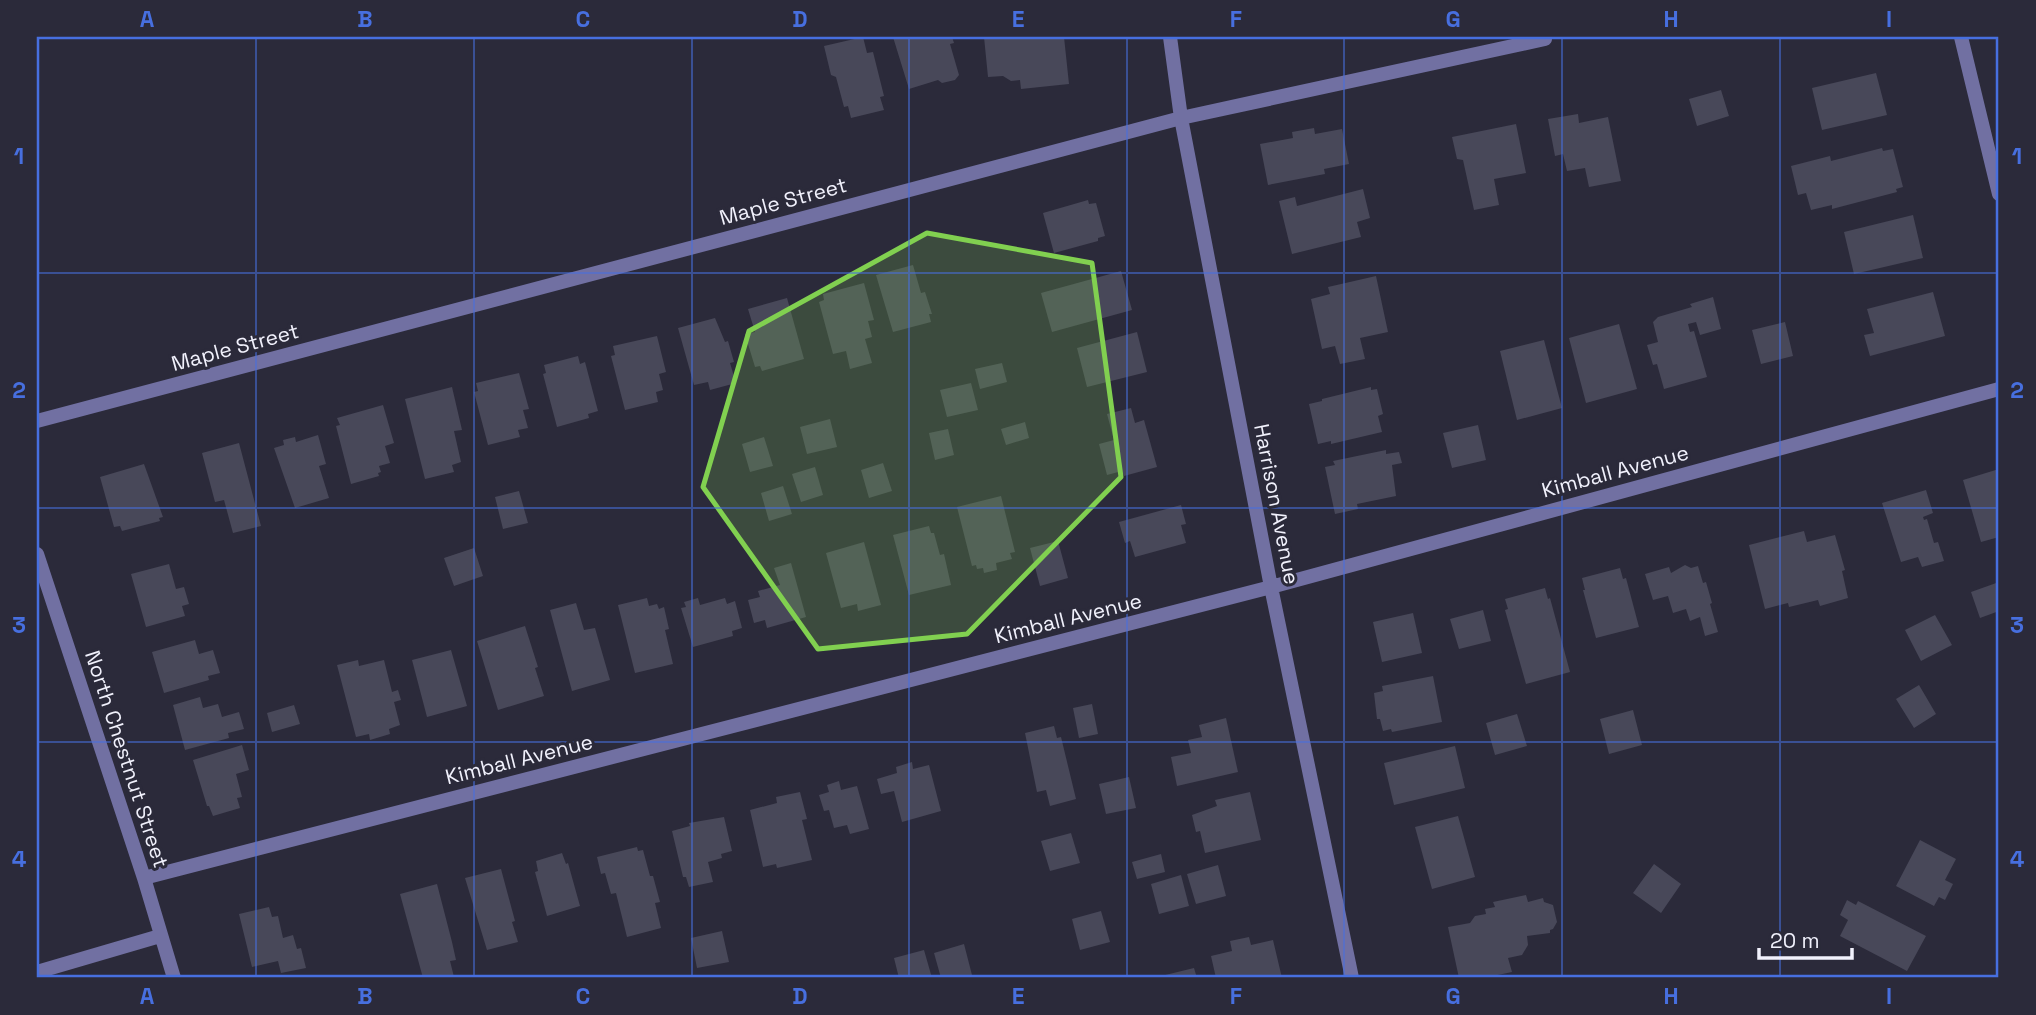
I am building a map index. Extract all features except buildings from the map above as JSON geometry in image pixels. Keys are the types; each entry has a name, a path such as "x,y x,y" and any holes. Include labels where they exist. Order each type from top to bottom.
{"street":[{"name":"Harrison Avenue","path":"1170,37 1181,118 1271,587 1352,978"},
{"path":"1961,37 1999,194"},
{"name":"Maple Street","path":"37,421 1181,118 1545,39"},
{"name":"Kimball Avenue","path":"144,878 1271,587 1999,389"},
{"name":"North Chestnut Street","path":"37,554 144,878 174,978"},
{"path":"37,972 160,936"}],"highlighted area":[{"path":"927,233 1092,263 1121,477 967,634 818,649 703,487 749,331"}]}
